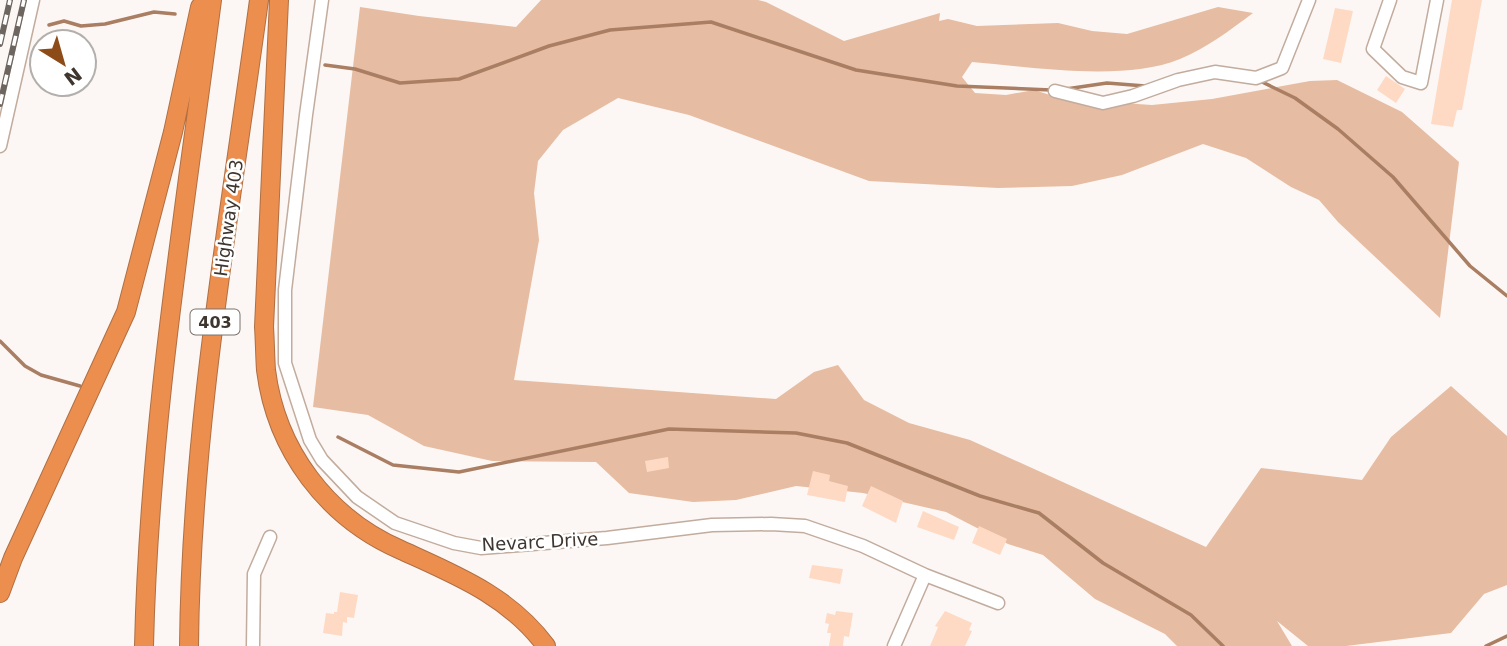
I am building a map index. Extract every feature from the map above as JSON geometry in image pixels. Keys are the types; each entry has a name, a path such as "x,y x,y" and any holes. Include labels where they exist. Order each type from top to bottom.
{"highway":[{"path":"0,593 13,558 125,312 173,132 201,0"},
{"name":"403","path":"144,646 145,572 155,436 212,0"},
{"name":"Highway 403","path":"188,646 189,562 198,445 259,0"},
{"path":"279,0 264,327 266,370 281,428 310,480 348,519 365,532 491,594 523,619 546,646"}],"street":[{"path":"0,146 33,0"},
{"name":"Nevarc Drive","path":"322,0 285,290 285,363 310,440 322,460 357,497 395,523 454,543 481,548 607,538 712,525 804,526 863,546 925,575 998,603"},
{"path":"1055,91 1103,103 1133,96 1178,80 1215,72 1256,78 1282,68 1309,0"},
{"path":"1390,0 1373,49 1402,77 1421,83 1437,0"},
{"path":"253,646 254,574 270,537"},
{"path":"894,646 925,575"}],"shaded area":[{"path":"541,0 758,0 844,41 940,13 939,21 948,19 977,26 1058,23 1092,31 1127,34 1218,7 1253,13 1200,50 1157,66 1132,70 1078,71 972,62 962,77 975,93 1006,95 1034,90 1063,99 1152,105 1212,99 1310,81 1337,80 1402,112 1459,162 1440,318 1338,222 1319,200 1291,187 1246,158 1203,144 1122,175 1072,186 998,188 869,181 689,115 618,98 563,130 538,161 534,193 539,240 514,380 776,399 814,372 838,365 864,400 909,423 970,440 1206,547 1261,468 1362,480 1391,437 1451,386 1507,436 1507,585 1484,594 1451,633 1346,646 1308,646 1277,621 1292,646 1177,646 1165,634 1095,599 1043,555 1008,544 946,512 863,493 796,486 736,500 693,502 629,493 596,462 492,461 424,446 368,415 313,407 360,7 516,27"}],"building":[{"path":"1452,0 1482,0 1462,110 1457,110 1453,127 1431,124"},
{"path":"1335,8 1353,11 1341,63 1323,59"},
{"path":"1386,76 1405,89 1396,103 1377,90"},
{"path":"668,457 669,468 647,472 645,461"},
{"path":"813,471 830,475 829,481 848,486 845,502 807,495"},
{"path":"871,486 903,501 896,523 862,506"},
{"path":"923,511 959,527 954,540 917,527"},
{"path":"979,526 1007,539 1000,555 972,543"},
{"path":"812,565 843,569 840,584 809,578"},
{"path":"340,592 358,595 354,618 347,617 347,623 343,622 342,636 323,633 326,613 337,612"},
{"path":"836,611 853,613 849,637 844,636 843,646 829,646 831,633 827,633 829,624 825,623 827,613 835,615"},
{"path":"945,611 972,623 969,630 972,631 965,646 930,646 938,627 935,626"}],"waterway":[{"path":"49,25 64,21 81,26 105,24 154,12 175,14"},
{"path":"325,65 355,69 400,83 459,79 549,46 610,30 711,22 856,70 957,86 1051,90"},
{"path":"1258,80 1295,98 1338,129 1393,177 1470,266 1507,296"},
{"path":"1066,89 1107,83 1145,86"},
{"path":"0,341 25,366 41,375 80,386"},
{"path":"338,437 393,465 459,472 669,429 796,433 847,443 980,496 1039,513 1103,563 1191,615 1223,646"},
{"path":"1486,646 1507,636"}],"railway":[{"path":"0,44 10,0"},
{"path":"0,104 24,0"}]}
